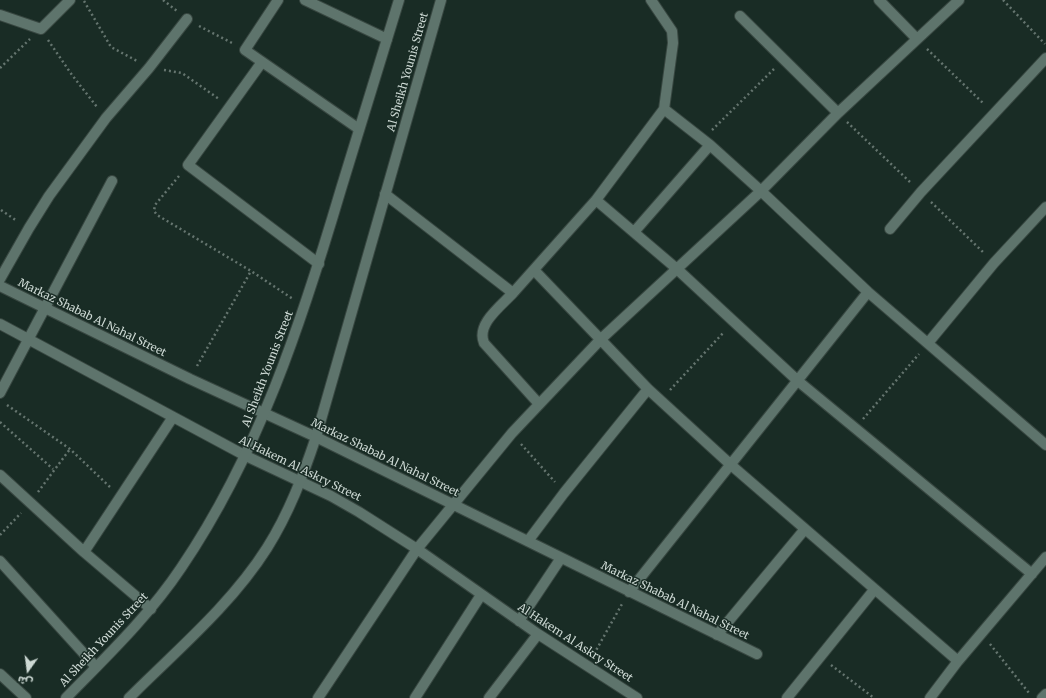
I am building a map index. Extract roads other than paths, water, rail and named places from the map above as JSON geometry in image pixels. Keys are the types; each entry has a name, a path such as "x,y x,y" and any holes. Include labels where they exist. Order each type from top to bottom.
{"street":[{"path":"0,15 41,29 70,0"},
{"path":"278,0 245,50 359,129"},
{"path":"305,0 387,39"},
{"name":"Al Sheikh Younis Street","path":"66,698 151,609 180,570 207,529 246,456 305,307 399,0"},
{"name":"Al Sheikh Younis Street","path":"129,698 240,584 266,548 288,510 301,481 316,437 441,0"},
{"path":"540,404 484,343 481,336 482,329 512,293 596,200 664,109 673,43 672,31 651,0"},
{"path":"879,0 917,39"},
{"path":"318,698 417,549 452,504 512,433 601,339 761,191 838,113 959,0"},
{"path":"740,16 838,113"},
{"path":"0,279 29,228 106,118 149,68 187,19"},
{"path":"890,229 921,192 1046,58"},
{"path":"262,62 188,165 319,264"},
{"path":"664,109 706,142 761,191 868,292 1046,445"},
{"path":"634,232 706,142"},
{"path":"0,393 46,309 112,181"},
{"path":"385,194 512,293"},
{"path":"596,200 677,268 733,322 798,381 1032,574"},
{"path":"928,343 994,263 1046,206"},
{"path":"534,270 648,389 731,465 958,661"},
{"name":"Markaz Shabab Al Nahal Street","path":"0,286 190,379 316,437 757,654"},
{"path":"629,592 868,292"},
{"name":"Al Hakem Al Askry Street","path":"0,324 246,456 301,481 359,512 417,549 538,634 637,698"},
{"path":"528,541 564,493 648,389"},
{"path":"84,552 173,417"},
{"path":"0,475 84,552 151,609"},
{"path":"717,634 805,529"},
{"path":"930,698 958,661 1046,557"},
{"path":"519,621 561,558"},
{"path":"0,561 96,667"},
{"path":"787,698 874,590"},
{"path":"415,698 481,595"},
{"path":"489,698 538,634"},
{"path":"0,674 26,698"},
{"path":"1042,698 1046,694"}]}
